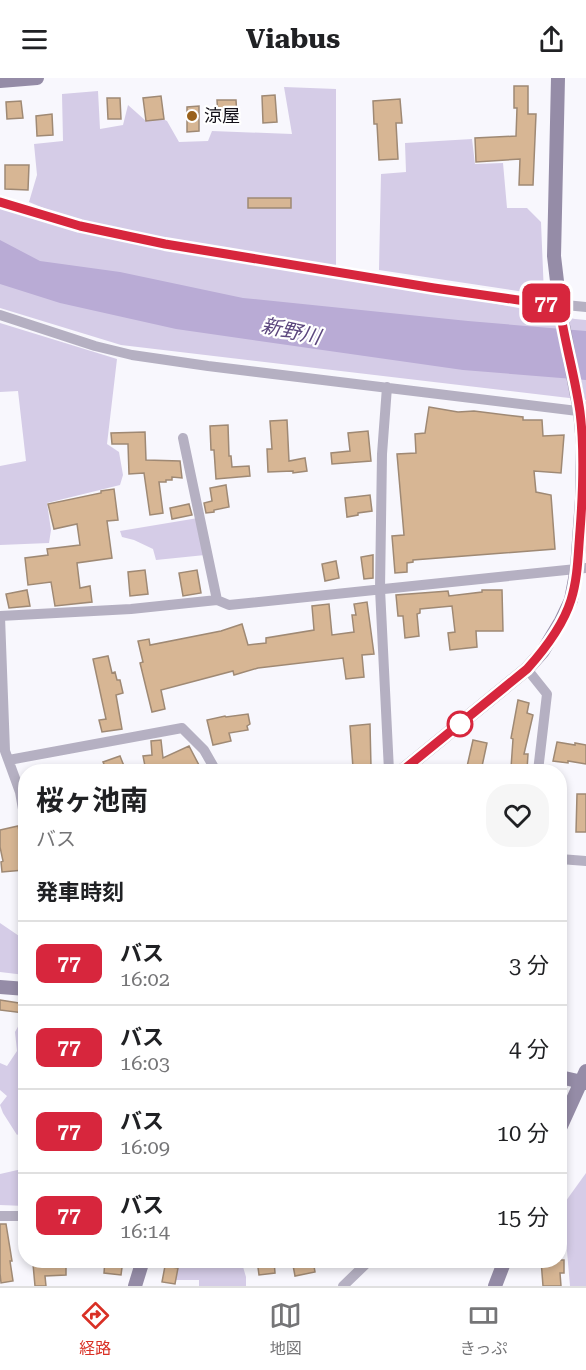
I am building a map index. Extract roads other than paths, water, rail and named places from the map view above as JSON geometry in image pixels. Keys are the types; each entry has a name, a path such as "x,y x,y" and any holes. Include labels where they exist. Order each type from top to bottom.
{"street":[{"path":"0,81 37,78"},
{"path":"411,764 527,669 543,651 571,600 582,568 581,408 560,310 554,256 558,78"},
{"path":"0,202 80,226 165,244 525,301 560,310 586,308"},
{"path":"0,315 95,346 132,355 208,366 581,408"},
{"path":"387,387 382,454 380,589 389,764"},
{"path":"183,438 218,600"},
{"path":"18,786 5,751 0,617 130,609 218,600 229,605 582,568"},
{"path":"527,669 547,694 539,764"},
{"path":"9,760 182,728 204,750 212,764"},
{"path":"567,860 586,861"},
{"path":"0,987 18,988"},
{"path":"567,1077 584,1078 567,1113"},
{"path":"0,1216 18,1216"},
{"path":"135,1286 141,1268"},
{"path":"343,1286 361,1268"},
{"path":"495,1286 502,1268"}],"water":[{"name":"新野川","path":"0,240 40,261 120,272 243,298 586,331 586,380 463,370 176,329 60,303 0,284"}],"place":[{"name":"涼屋","path":"192,116"}]}
